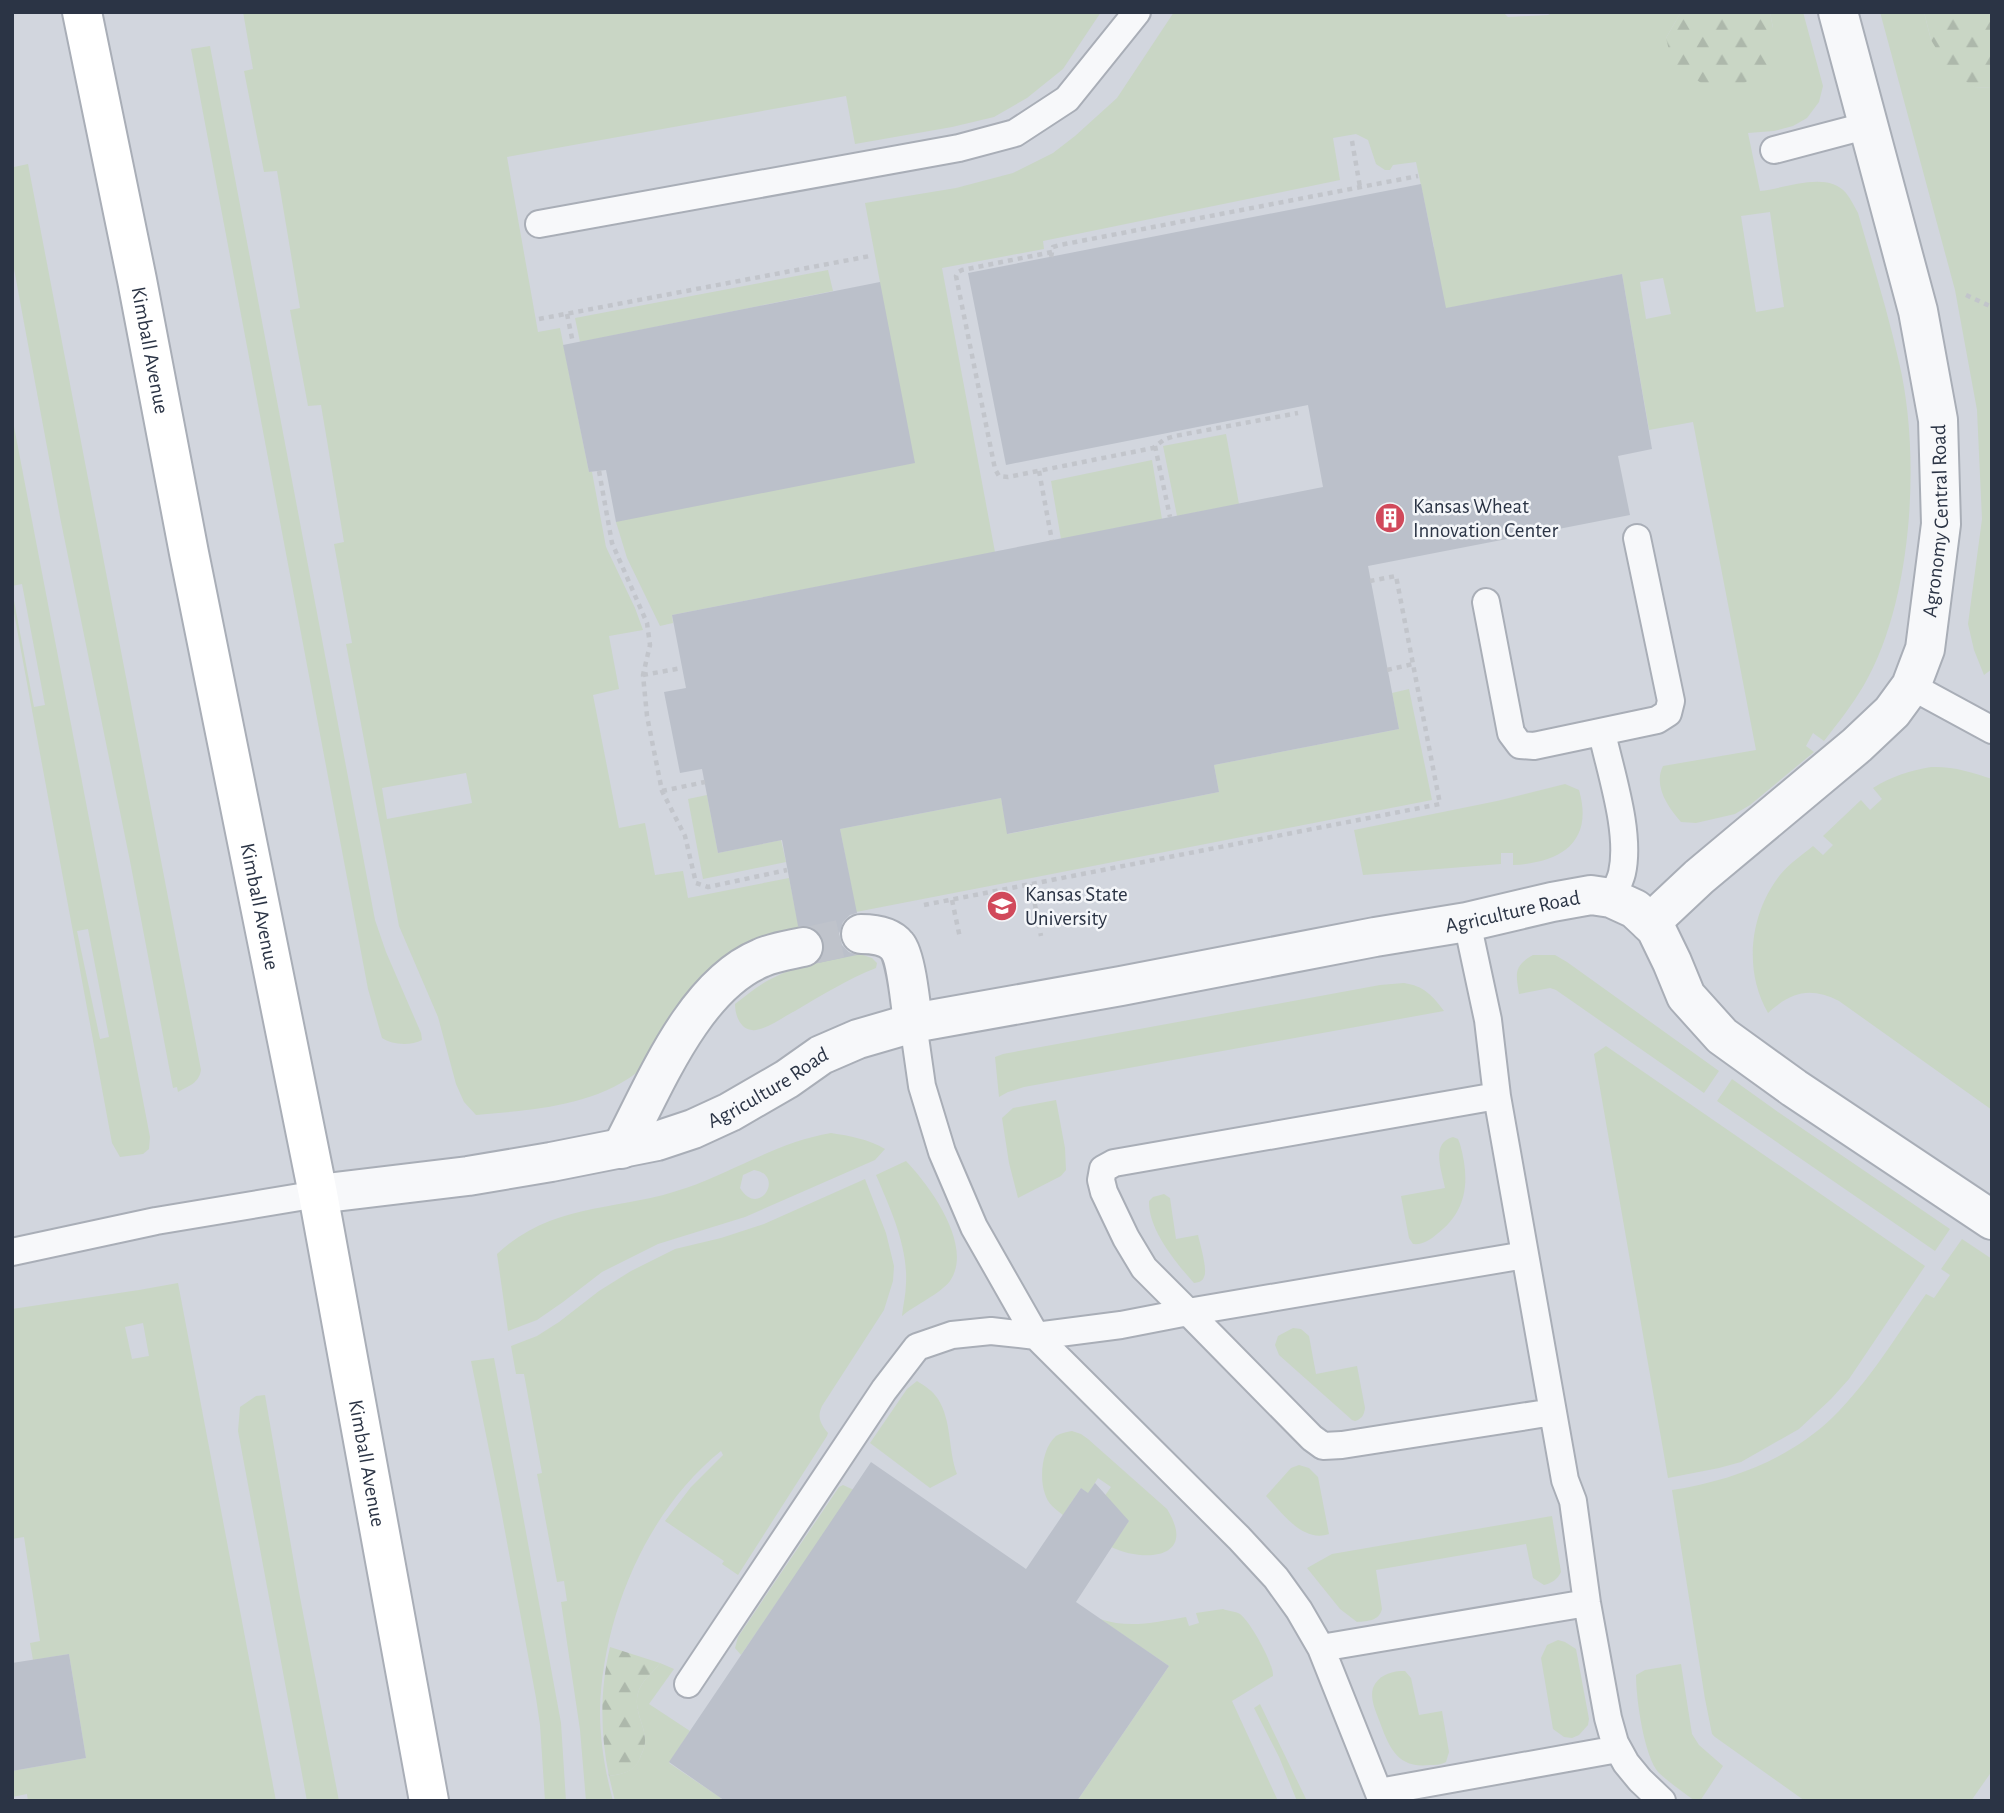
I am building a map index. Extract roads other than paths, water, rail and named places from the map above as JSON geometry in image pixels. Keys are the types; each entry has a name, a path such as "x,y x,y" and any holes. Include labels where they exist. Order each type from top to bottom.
{"main road":[{"name":"Kimball Avenue","path":"82,12 318,1194 429,1801"}],"street":[{"name":"Agronomy Central Road","path":"1650,923 1699,877 1857,745 1892,712 1911,686 1925,649 1941,524 1938,420 1918,311 1838,12"},
{"name":"Agriculture Road","path":"318,1194 467,1177 657,1141 693,1129 730,1112 787,1079 821,1055 858,1039 913,1023 1467,922 1552,901 1591,895 1611,898 1635,909 1656,929 1686,996 1721,1036 1992,1220"},
{"path":"861,934 876,934 898,946 904,962 913,1023"},
{"path":"621,1149 693,1016 740,970 762,958 803,947"}],"lane":[{"path":"539,224 959,148 1015,133 1067,99 1137,12"},
{"path":"1774,150 1869,125"},
{"path":"1486,602 1511,733 1520,745 1534,746 1657,720 1668,713 1671,701 1637,538"},
{"path":"1911,686 1992,730"},
{"path":"1602,733 1622,824 1625,856 1622,877 1611,898"},
{"path":"1467,922 1488,1020 1497,1096 1565,1479 1573,1501 1587,1603 1608,1718 1618,1749 1640,1780 1662,1801"},
{"path":"913,1023 922,1086 942,1152 974,1227 1037,1336 1240,1538 1276,1578 1321,1648 1380,1797 1618,1749"},
{"path":"1497,1096 1114,1163 1104,1169 1101,1180 1126,1238 1144,1268 1323,1446 1553,1412"},
{"path":"12,1252 156,1222 318,1194"},
{"path":"688,1684 884,1390 917,1347 952,1335 991,1331 1037,1336 1121,1325 1525,1255"},
{"path":"1321,1648 1587,1603"}],"tunnel":[{"path":"803,947 861,934"}],"place":[{"name":"Kansas Wheat Innovation Center","path":"1390,518"},
{"name":"Kansas State University","path":"1002,906"}]}
